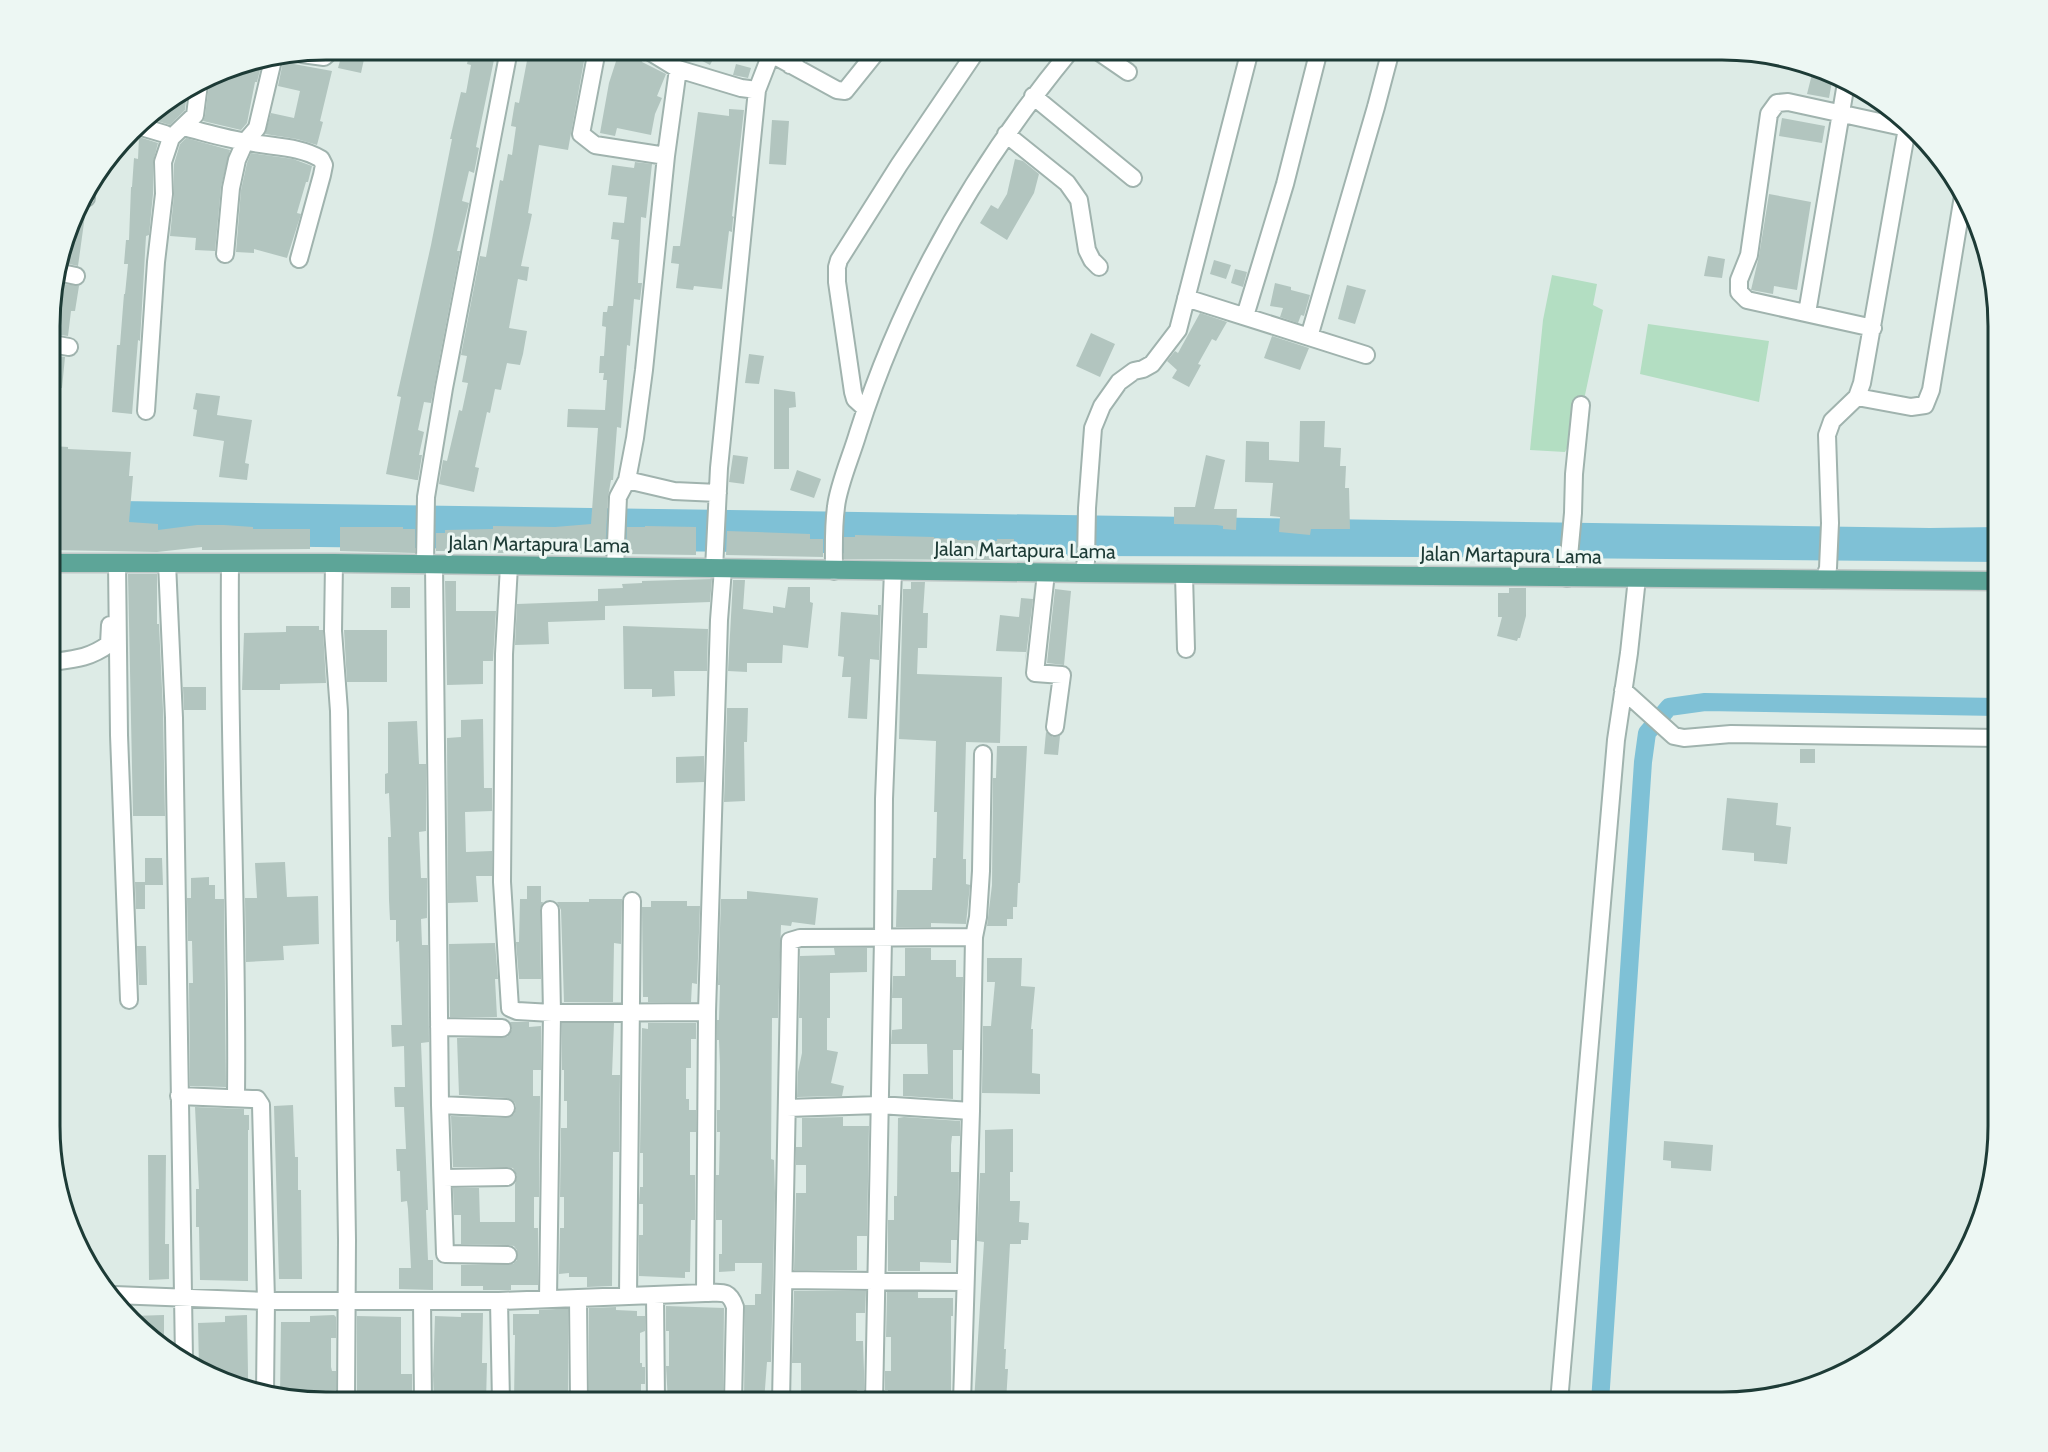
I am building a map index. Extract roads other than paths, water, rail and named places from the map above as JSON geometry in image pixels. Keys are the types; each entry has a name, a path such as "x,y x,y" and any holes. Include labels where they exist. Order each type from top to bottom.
{"main road":[{"name":"Jalan Martapura Lama","path":"60,562 428,562 508,566 615,562 717,566 834,565 893,571 1046,573 1085,567 1184,574 1568,571 1636,578 1826,574 1988,581"}],"street":[{"path":"507,60 444,388 426,497 445,1254 508,1255"},
{"path":"595,60 581,134 596,145 666,156"},
{"path":"663,60 678,69 741,88 757,90"},
{"path":"705,1293 707,1012 719,620 717,566 719,468 757,90 765,60"},
{"path":"781,60 837,90 845,91 870,60"},
{"path":"790,65 794,60"},
{"path":"866,409 855,399 853,392 836,275 839,260 899,165 970,60"},
{"path":"834,565 836,505 866,409 910,296 956,213 1006,134 1063,60"},
{"path":"1111,60 1128,72"},
{"path":"1085,567 1087,508 1094,428 1102,406 1119,382 1134,371 1152,364 1178,330 1247,60"},
{"path":"1245,316 1286,184 1317,60"},
{"path":"1309,337 1388,60"},
{"path":"225,254 231,188 237,160 245,142 257,128 272,66"},
{"path":"615,562 618,497 627,480 635,438 666,156 678,69"},
{"path":"1807,312 1845,90"},
{"path":"146,411 156,262 164,194 163,162 177,133 195,115 198,93"},
{"path":"1033,96 1133,178"},
{"path":"1872,328 1747,300 1739,292 1739,280 1749,255 1769,114 1778,103 1788,102 1897,126"},
{"path":"148,129 165,134 177,133 296,150 314,154 321,159 324,165 322,175 299,259"},
{"path":"1006,134 1067,183 1079,200 1087,250 1099,267"},
{"path":"1826,574 1830,523 1827,435 1832,421 1857,397 1862,383 1906,134"},
{"path":"1857,397 1911,407 1925,405 1931,390 1962,210"},
{"path":"65,274 76,276"},
{"path":"1186,298 1366,355"},
{"path":"60,345 69,347"},
{"path":"1568,571 1581,405"},
{"path":"627,480 674,491 718,497"},
{"path":"60,661 79,659 96,653 109,644 114,563"},
{"path":"114,563 129,1000"},
{"path":"167,563 174,718 184,1351"},
{"path":"230,563 229,671 234,844 236,1097"},
{"path":"334,563 333,631 339,711 347,1240 346,1392"},
{"path":"508,566 504,654 502,882 509,1004 513,1010 552,1013 707,1012"},
{"path":"874,1392 884,799 893,571"},
{"path":"1046,573 1035,673 1062,675 1055,727"},
{"path":"1184,574 1186,649"},
{"path":"1560,1392 1616,740 1636,578"},
{"path":"1623,690 1674,736 1684,738 1731,734 1988,738"},
{"path":"962,1392 974,936 978,917 981,871 983,754"},
{"path":"628,1296 632,901"},
{"path":"548,1299 552,1013 550,910"},
{"path":"782,1392 790,941 800,938 974,936"},
{"path":"439,1027 502,1028"},
{"path":"179,1096 236,1097 257,1100 262,1108 266,1301 265,1385"},
{"path":"440,1105 507,1108"},
{"path":"787,1108 879,1105 971,1111"},
{"path":"443,1178 507,1177"},
{"path":"784,1280 965,1282"},
{"path":"121,1295 266,1301 500,1301 724,1293 732,1298 735,1307 734,1392"},
{"path":"656,1295 656,1392"},
{"path":"578,1298 579,1392"},
{"path":"422,1301 423,1392"},
{"path":"500,1301 501,1392"}],"water":[{"path":"60,500 1988,527 1988,562 1078,556 60,544"}],"waterway":[{"path":"1601,1392 1643,762 1647,733 1669,707 1705,702 1988,707"}]}
